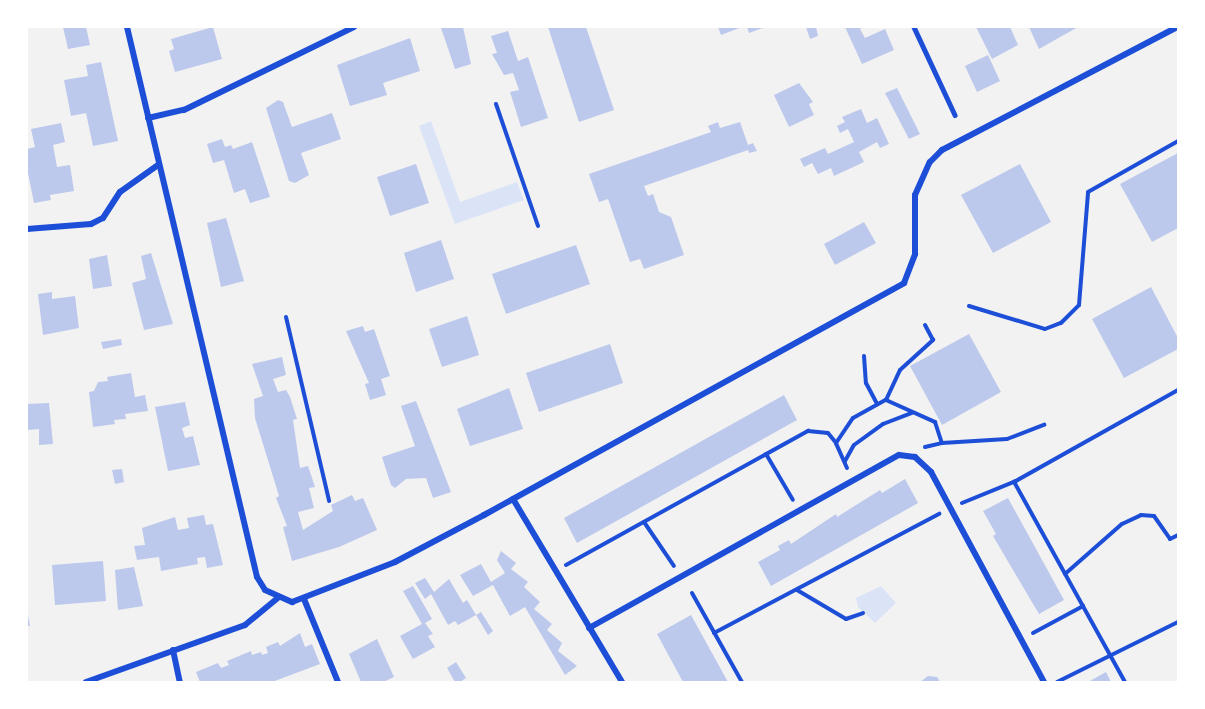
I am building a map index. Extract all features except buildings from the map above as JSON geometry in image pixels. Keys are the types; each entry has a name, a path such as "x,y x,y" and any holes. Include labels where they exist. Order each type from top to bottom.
{"street":[{"path":"127,27 257,577 265,590 292,602 394,562 513,499 904,283 915,254 915,195 930,162 942,150 1177,27"},
{"path":"148,118 184,110 354,27"},
{"path":"27,230 91,224 103,218 120,192 158,165"},
{"path":"589,628 899,455 915,457 931,472 1044,682"},
{"path":"513,499 622,682"},
{"path":"86,682 245,625 279,597"},
{"path":"304,599 338,682"},
{"path":"173,650 180,682"}],"lane":[{"path":"914,27 955,115"}],"path":[{"path":"495,104 538,226"},
{"path":"969,306 1045,329 1061,323 1079,305 1088,192 1178,141"},
{"path":"286,317 329,501"},
{"path":"836,443 853,418 886,400 904,364 933,340 925,325"},
{"path":"864,356 866,382 877,404"},
{"path":"714,633 950,508 1018,480 1178,390"},
{"path":"886,400 935,422 942,443 1007,439 1044,425"},
{"path":"845,462 854,445 883,424 914,413"},
{"path":"555,571 808,431 828,433 836,443 853,480"},
{"path":"766,454 800,510"},
{"path":"1018,480 1014,482 1125,682"},
{"path":"1065,574 1122,524 1141,515 1154,516 1170,539 1178,535"},
{"path":"644,522 681,576"},
{"path":"796,589 846,619 863,613"},
{"path":"692,593 742,682"},
{"path":"1021,640 1083,606"},
{"path":"1056,682 1178,622"}],"shaded area":[{"path":"431,121 460,202 517,182 524,200 455,224 419,126"},
{"path":"881,586 896,603 875,623 858,607 856,598"}]}
